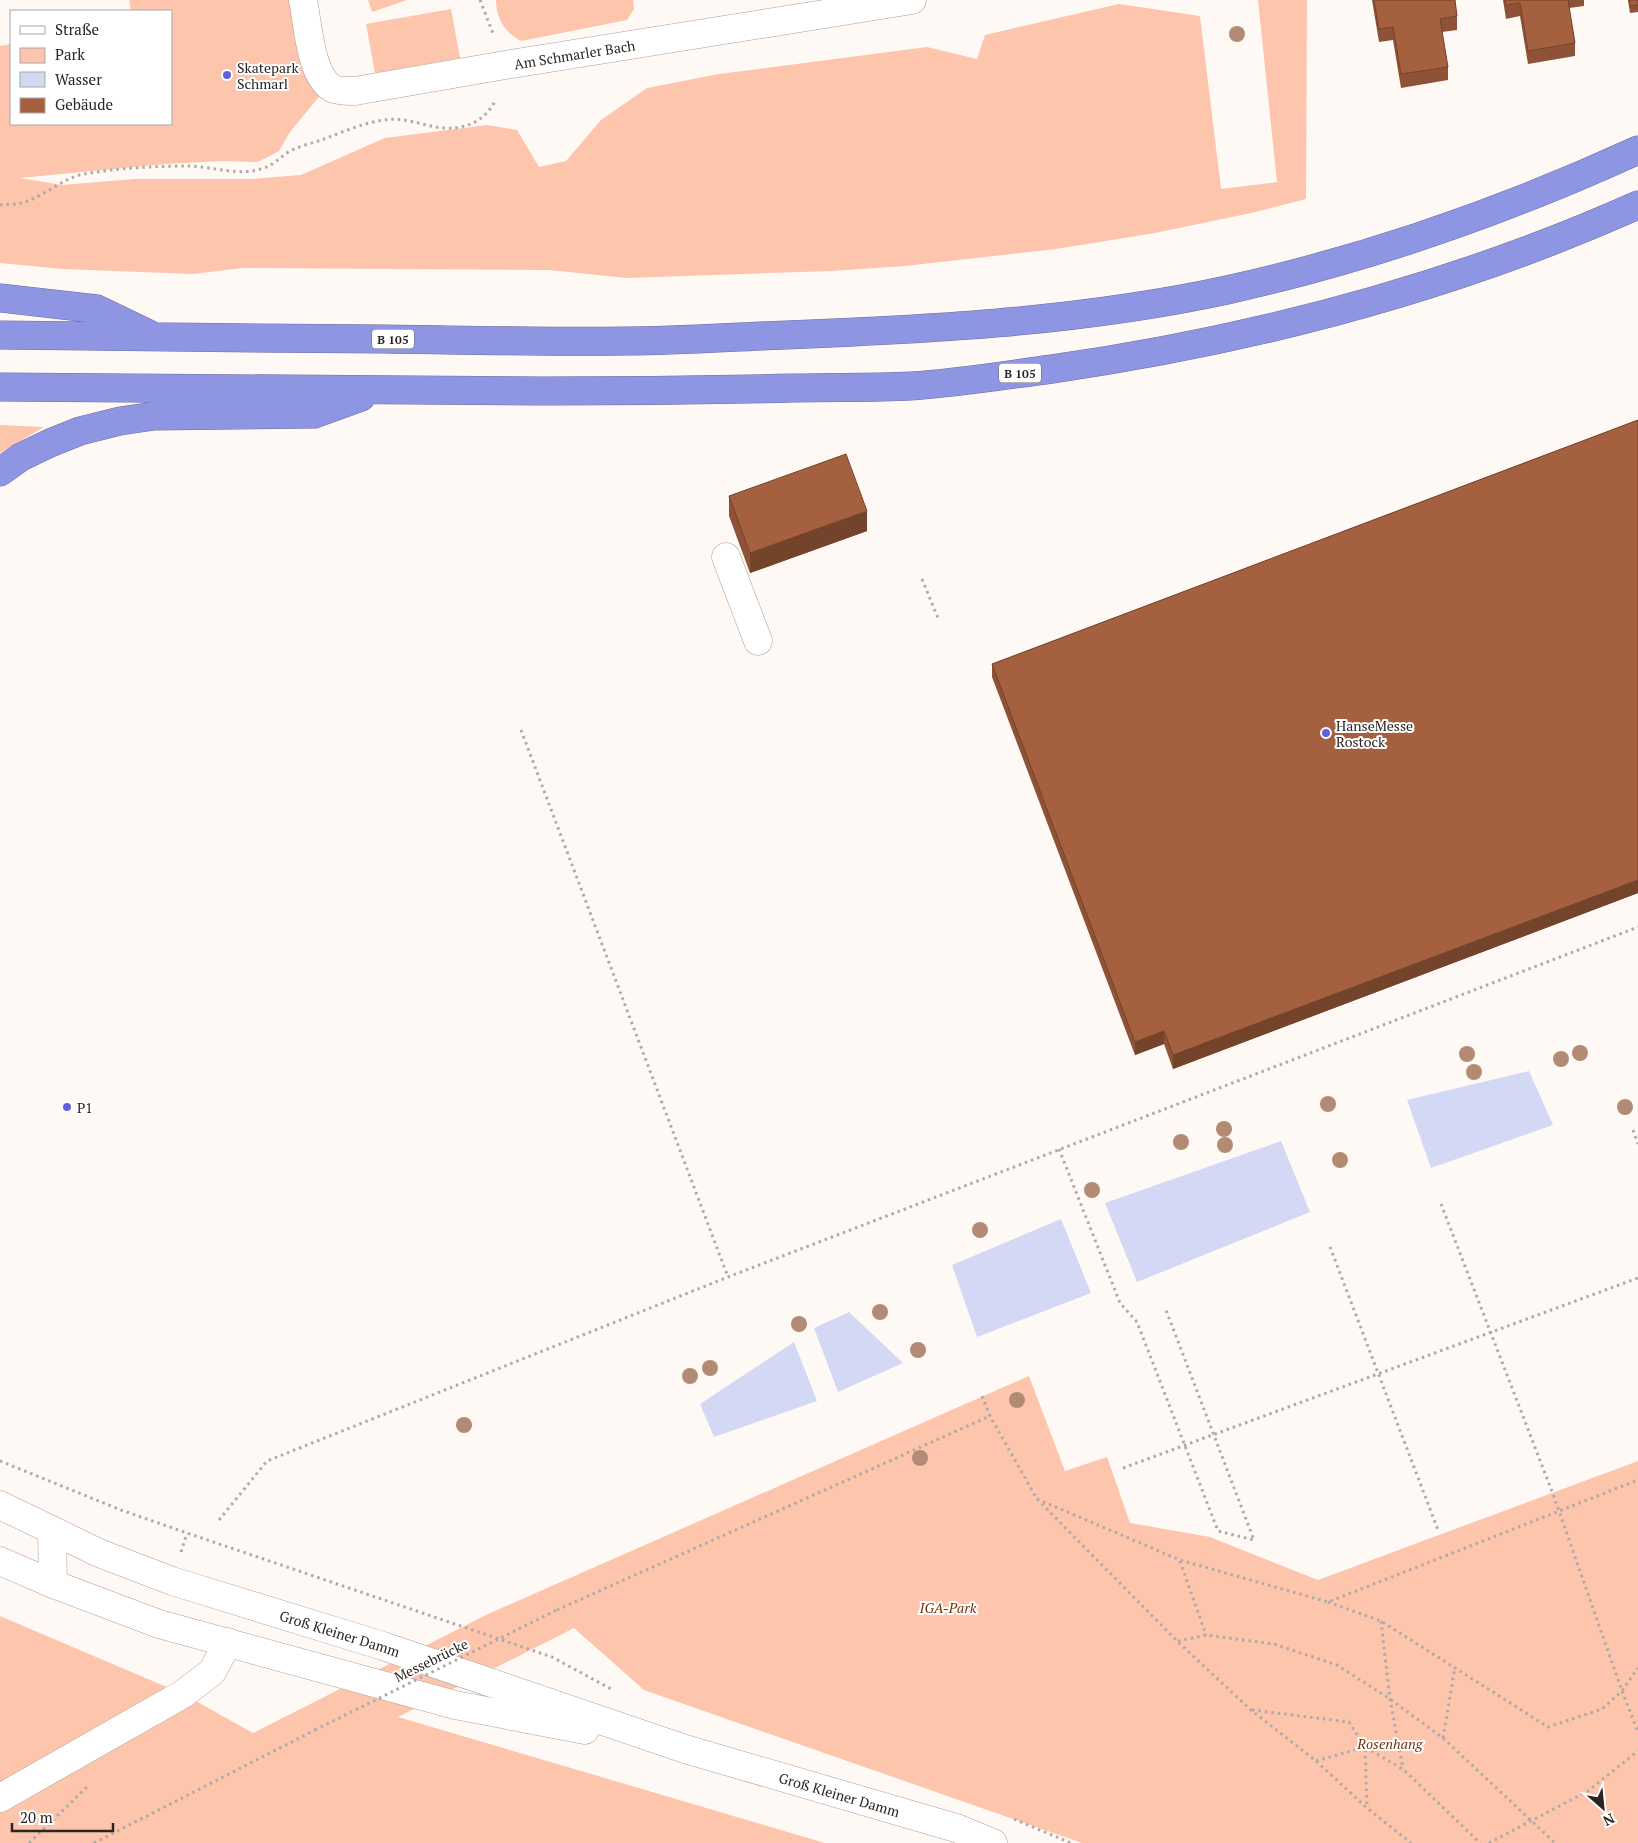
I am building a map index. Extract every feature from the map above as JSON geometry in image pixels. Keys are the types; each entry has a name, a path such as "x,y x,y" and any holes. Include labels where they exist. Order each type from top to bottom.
{"highway":[{"name":"B 105","path":"0,334 157,338 630,341 900,331 1019,322 1134,307 1227,290 1310,269 1417,237 1518,202 1638,150"},
{"name":"B 105","path":"0,387 657,392 913,386 1102,362 1215,341 1329,314 1434,283 1527,250 1638,205"},
{"path":"0,298 97,309 157,338"},
{"path":"0,472 21,457 50,443 80,431 120,420 154,416 314,414 379,391"}],"street":[{"name":"Am Schmarler Bach","path":"304,0 315,66 321,79 333,89 355,92 505,65 912,0"},
{"path":"726,557 758,641"},
{"name":"Groß Kleiner Damm","path":"0,1505 99,1553 172,1581 383,1646 685,1749 956,1828 993,1843"},
{"path":"52,1531 53,1584"},
{"name":"Groß Kleiner Damm","path":"0,1561 53,1584 159,1624 455,1704 685,1749"},
{"path":"0,1798 183,1694 212,1672 228,1642"}],"path":[{"path":"0,205 19,204 29,201 73,177 84,174 190,166 245,172 261,169 276,162 290,152 364,124 386,120 408,121 447,129 466,126 481,119 492,106 500,89 505,65 480,0"},
{"path":"922,579 938,618"},
{"path":"521,730 728,1277"},
{"path":"219,1520 267,1461 728,1277 1638,927"},
{"path":"1633,1130 1638,1144"},
{"path":"1059,1149 1120,1302 1138,1322 1218,1531 1254,1540 1166,1310"},
{"path":"1441,1204 1559,1511 1638,1732"},
{"path":"1330,1247 1438,1530"},
{"path":"1123,1468 1638,1278"},
{"path":"982,1396 990,1416 1036,1499 1178,1641 1251,1710 1316,1761 1367,1808 1411,1843"},
{"name":"Messebrücke","path":"94,1843 556,1610 990,1416"},
{"path":"0,1461 121,1510 552,1657 612,1689"},
{"path":"1328,1602 1638,1480"},
{"path":"1036,1499 1180,1560 1328,1602 1381,1621 1548,1726 1602,1709 1622,1691 1638,1668"},
{"path":"1180,1560 1206,1635"},
{"path":"1381,1621 1390,1699 1404,1770"},
{"path":"1178,1641 1206,1635 1274,1644 1337,1665 1390,1699 1443,1738 1555,1843"},
{"path":"1443,1738 1455,1667"},
{"path":"1251,1710 1348,1722 1365,1747 1404,1770 1480,1843"},
{"path":"1316,1761 1365,1747"},
{"path":"1365,1747 1367,1808"},
{"path":"1489,1843 1588,1791 1638,1751"},
{"path":"1008,1817 1071,1843"}],"green space":[{"path":"129,0 293,0 323,92 290,132 279,151 258,162 222,161 165,164 20,178 62,185 134,179 252,179 301,175 385,138 487,125 517,130 539,167 566,161 601,120 647,88 719,74 927,47 977,59 985,35 1119,4 1200,16 1221,189 1277,182 1258,0 1307,0 1306,199 1251,213 1155,233 1056,249 905,266 831,271 627,278 549,270 242,268 193,274 63,269 0,263 0,46 10,44 10,125 172,125 172,10 131,10"},
{"path":"368,0 407,0 372,12"},
{"path":"496,0 633,0 634,9 627,20 521,41 502,24 496,7"},
{"path":"451,9 460,58 375,73 366,24"},
{"path":"0,425 44,427 0,453"},
{"name":"IGA-Park","path":"1029,1376 1065,1471 1107,1457 1130,1523 1210,1537 1318,1580 1638,1461 1638,1843 1082,1843 644,1690 574,1628 398,1717 825,1843 0,1843 0,1616 183,1694 253,1733 488,1614"}],"water":[{"path":"1529,1071 1553,1125 1431,1168 1407,1100"},
{"path":"1281,1141 1310,1212 1137,1282 1105,1203"},
{"path":"1061,1219 1091,1293 977,1337 952,1265"},
{"path":"849,1312 903,1363 838,1392 814,1328"},
{"path":"794,1342 817,1401 714,1437 700,1404"}],"building":[{"path":"1374,0 1455,0 1457,16 1440,19 1448,67 1401,74 1393,27 1379,29"},
{"path":"1505,0 1568,0 1575,43 1528,51 1520,3 1506,5"},
{"path":"1629,0 1638,0 1638,5 1630,6"},
{"name":"HanseMesse Rostock","path":"1638,420 1638,880 1173,1055 1164,1031 1135,1042 992,664"},
{"path":"846,454 867,511 750,553 729,496"}],"place":[{"name":"Skatepark Schmarl","path":"227,75"},
{"name":"HanseMesse Rostock","path":"1326,733"},
{"name":"P1","path":"67,1107"}],"park label":[{"name":"Rosenhang","path":"1390,1743"}]}
